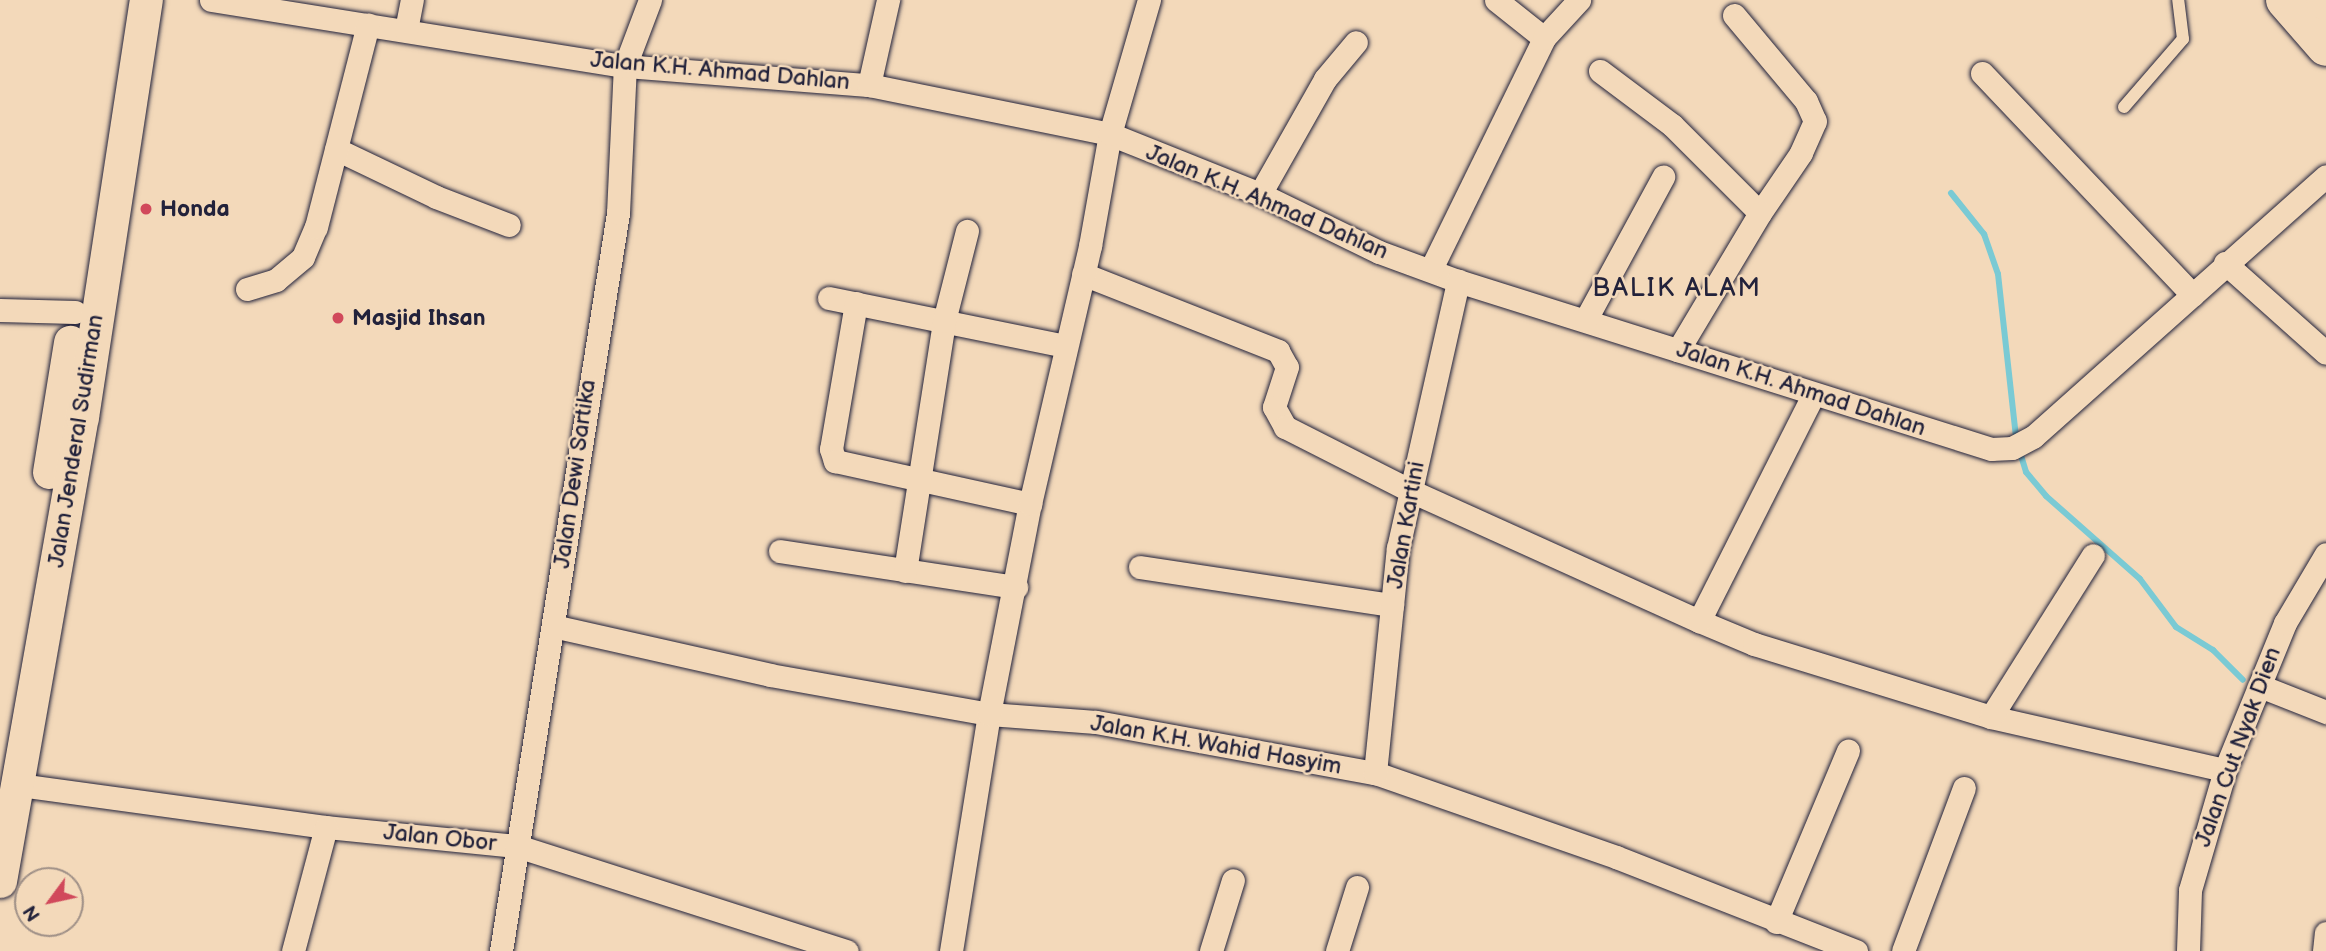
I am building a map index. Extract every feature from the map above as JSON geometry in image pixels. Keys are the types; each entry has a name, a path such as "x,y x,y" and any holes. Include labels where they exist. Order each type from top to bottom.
{"highway":[{"path":"2285,0 2326,47"}],"street":[{"name":"Jalan Jenderal Sudirman","path":"70,415 75,312 124,0"},
{"name":"Jalan Jenderal Sudirman","path":"0,881 10,778 70,415 146,0"},
{"name":"Jalan K.H. Ahmad Dahlan","path":"211,0 625,66 869,85 1110,134 1260,194 1379,252 1458,281 1586,319 1813,395 1991,449 2012,448 2032,437 2193,295"},
{"path":"406,30 412,0"},
{"name":"Jalan Dewi Sartika","path":"501,951 618,213 625,66 650,0"},
{"path":"869,85 888,0"},
{"path":"951,951 989,715 1030,504 1083,274 1110,134 1149,0"},
{"path":"1496,0 1544,38"},
{"path":"1430,269 1544,38 1579,0"},
{"path":"1678,350 1760,213 1801,153 1815,121 1806,101 1734,15"},
{"path":"247,289 276,280 303,257 316,227 368,25"},
{"path":"1260,194 1325,79 1356,42"},
{"path":"1601,71 1672,125 1760,213"},
{"path":"1982,73 2193,295 2225,263 2326,176"},
{"path":"336,149 436,197 509,225"},
{"path":"1586,319 1663,177"},
{"path":"905,571 944,321 967,231"},
{"path":"2225,263 2326,353"},
{"path":"1083,274 1278,351 1287,368 1274,407 1285,427 1411,491 1699,621 1754,644 1991,717 2225,770"},
{"name":"Jalan Kartini","path":"1375,773 1392,605 1411,491 1458,281"},
{"path":"829,298 1065,346"},
{"path":"856,303 832,456 841,465 1030,504"},
{"path":"0,310 75,312"},
{"path":"1699,621 1813,395"},
{"path":"780,551 1016,587"},
{"name":"Jalan Cut Nyak Dien","path":"2188,951 2190,890 2225,770 2285,623 2326,554"},
{"path":"1991,717 2093,555"},
{"path":"1140,566 1392,605"},
{"name":"Jalan K.H. Wahid Hasyim","path":"553,626 770,674 989,715 1096,722 1375,773 1616,857 1776,922 1856,951"},
{"path":"2260,686 2326,712"},
{"path":"1776,922 1848,751"},
{"name":"Jalan Obor","path":"10,778 326,827 517,846 846,951"},
{"path":"1903,951 1964,788"},
{"path":"293,951 326,827"},
{"path":"1211,951 1233,880"},
{"path":"1337,951 1357,887"},
{"path":"2324,951 2326,933"}],"lane":[{"path":"2124,107 2183,40 2178,0"}],"waterway":[{"path":"1951,193 1984,234 1998,274 2016,438"},
{"path":"2019,449 2026,472 2046,496 2140,579 2176,627 2213,650 2243,680"}],"place":[{"name":"Honda","path":"146,209"},
{"name":"Masjid Ihsan","path":"338,318"}],"district":[{"name":"BALIK ALAM","path":"1677,289"}]}
